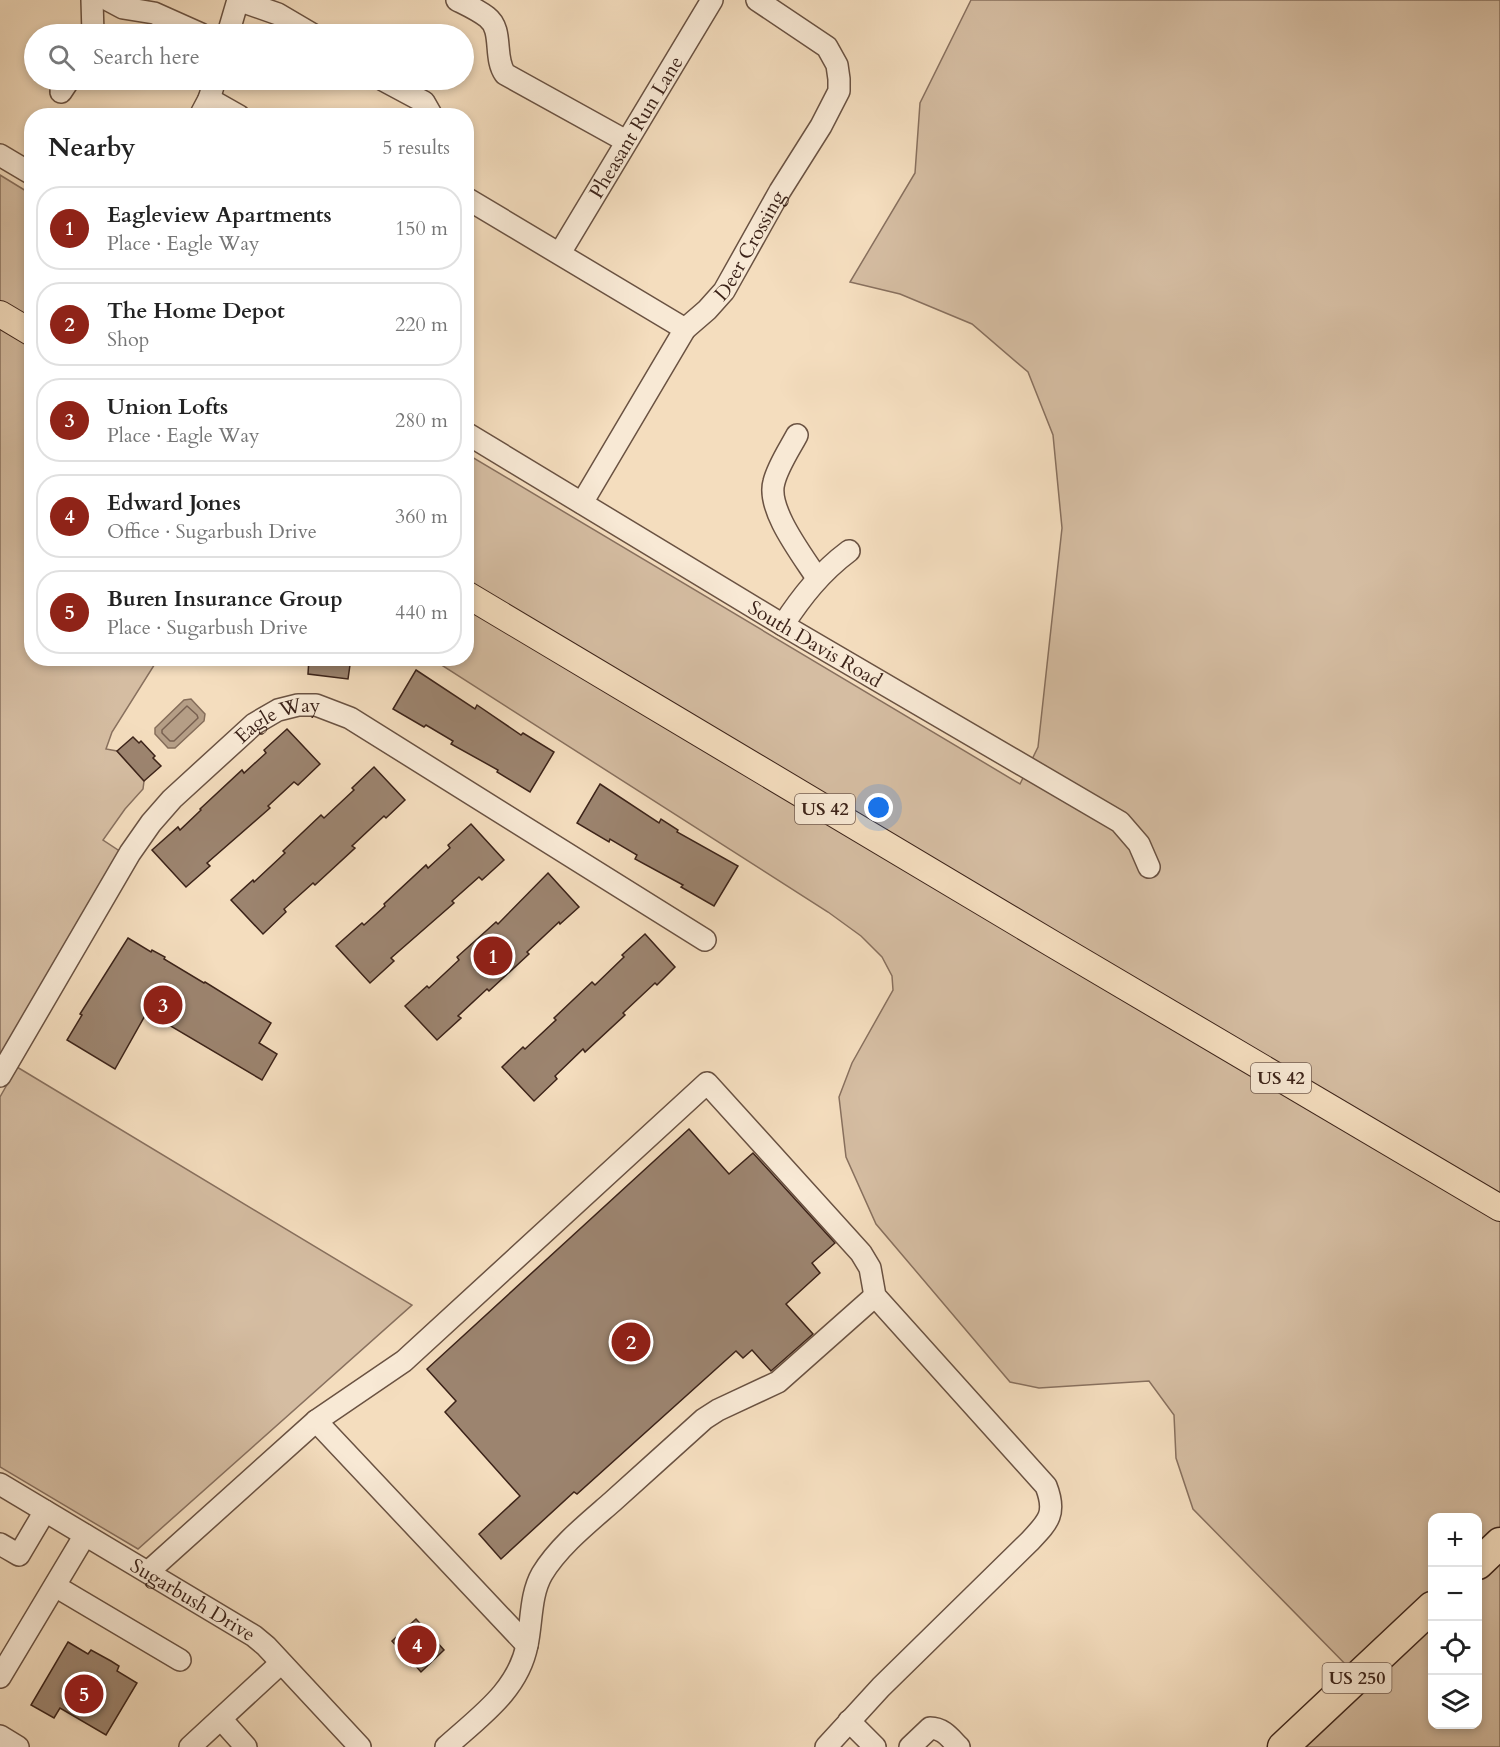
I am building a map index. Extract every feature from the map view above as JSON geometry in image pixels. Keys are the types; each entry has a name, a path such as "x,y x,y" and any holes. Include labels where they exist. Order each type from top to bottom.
{"highway":[{"path":"1482,1560 1500,1543"},
{"name":"US 250","path":"1284,1747 1428,1611"}],"main road":[{"path":"0,314 24,328"},
{"name":"US 42","path":"474,599 1500,1208"}],"street":[{"path":"92,0 93,24"},
{"path":"108,0 123,8 154,13 179,24"},
{"path":"231,24 238,0 278,14 295,24"},
{"path":"458,0 486,16 493,23 500,65 505,74 626,141"},
{"name":"Pheasant Run Lane","path":"560,253 712,0"},
{"name":"Deer Crossing","path":"582,503 685,329 724,291 780,191 821,126 839,91 837,65 827,47 757,0"},
{"path":"402,90 424,102 427,108"},
{"path":"208,98 225,108"},
{"path":"0,155 24,169"},
{"path":"474,203 685,329"},
{"path":"796,435 773,482 773,493 784,525 817,578"},
{"name":"South Davis Road","path":"474,438 783,625 1120,822 1139,843 1149,867"},
{"path":"783,625 801,597 817,578 849,551"},
{"name":"Eagle Way","path":"0,1076 113,881 151,823 172,799 254,724 278,710 298,705 316,705 350,718 705,939"},
{"path":"148,1572 316,1420 404,1361 707,1083 861,1253 870,1268 875,1296 1046,1486 1052,1502 1046,1524 849,1721 826,1747"},
{"path":"446,1747 501,1697 518,1672 527,1645 535,1591 552,1559 704,1419 778,1382 875,1296"},
{"path":"316,1420 527,1645"},
{"name":"Sugarbush Drive","path":"0,1484 254,1636 360,1747"},
{"path":"0,1544 19,1555 45,1511"},
{"path":"0,1677 85,1535"},
{"path":"55,1586 180,1660"},
{"path":"190,1747 281,1663"},
{"path":"221,1719 246,1747"},
{"path":"849,1721 875,1747"},
{"path":"910,1747 930,1728 937,1728 959,1747"},
{"path":"0,1736 18,1747"}],"shaded area":[{"path":"971,0 1500,0 1500,1202 474,593 474,458 1020,784 1038,747 1062,528 1053,435 1028,372 972,324 900,294 850,282 915,173 920,103"},
{"path":"0,175 24,190 24,324 0,309"},
{"path":"0,320 24,335 24,666 154,666 112,732 106,749 117,751 144,781 143,789 125,809 103,840 121,852 0,1060"},
{"path":"474,603 1500,1214 1500,1535 1482,1552 1482,1513 1428,1513 1428,1603 1354,1673 1193,1509 1176,1458 1174,1415 1149,1381 1039,1388 1010,1382 876,1224 846,1157 839,1097 852,1063 893,990 892,976 882,957 861,936 828,912 443,666 474,666"},
{"path":"17,1067 412,1305 138,1549 0,1467 0,1097"},
{"path":"1500,1549 1500,1747 1290,1747 1428,1617 1428,1729 1482,1729 1482,1567"}],"water":[{"path":"191,699 205,714 204,721 175,748 168,748 155,734 155,728 184,700"}],"building":[{"path":"308,666 350,666 348,679 308,674"},
{"path":"416,670 475,709 477,705 521,735 523,733 554,752 530,792 497,772 498,770 451,744 453,741 393,709"},
{"path":"287,729 320,764 298,785 294,782 268,806 270,808 207,863 210,866 186,887 152,850 178,827 180,830 242,770 244,773"},
{"path":"133,737 139,743 141,741 161,766 144,781 117,751"},
{"path":"374,767 405,800 352,846 355,848 315,885 313,883 284,909 286,912 263,934 231,900 285,853 283,851 321,815 324,818 354,790 352,788"},
{"path":"600,784 659,823 661,819 678,830 677,832 738,866 714,906 681,887 683,885 635,859 637,855 577,823"},
{"path":"471,824 504,860 482,880 479,877 452,901 454,903 391,958 394,961 370,983 336,946 362,923 364,925 426,865 428,868"},
{"path":"548,873 579,907 560,924 559,922 527,952 529,954 458,1016 461,1018 437,1040 405,1006 427,986 429,988 459,960 457,957 496,922 498,924"},
{"path":"645,934 675,967 623,1013 625,1015 585,1052 583,1049 555,1076 557,1079 534,1101 502,1067 556,1020 554,1018 592,982 595,985"},
{"path":"128,938 151,952 152,950 165,957 164,959 271,1023 259,1043 277,1054 262,1080 147,1012 115,1069 67,1040 82,1015 80,1014"},
{"path":"689,1129 729,1174 753,1153 835,1243 812,1263 820,1273 786,1304 813,1334 771,1371 752,1350 743,1358 736,1351 501,1559 479,1534 520,1496 445,1412 456,1401 427,1369"},
{"path":"416,1619 444,1650 421,1672 397,1652 399,1649 392,1641"},
{"path":"68,1642 88,1654 91,1650 111,1661 119,1666 117,1671 137,1683 106,1735 60,1708 54,1718 31,1705"}],"place":[{"name":"Eagleview Apartments","path":"493,956"},
{"name":"Union Lofts","path":"163,1005"},
{"name":"The Home Depot","path":"631,1342"},
{"name":"Edward Jones","path":"417,1645"},
{"name":"Buren Insurance Group","path":"84,1694"}]}
